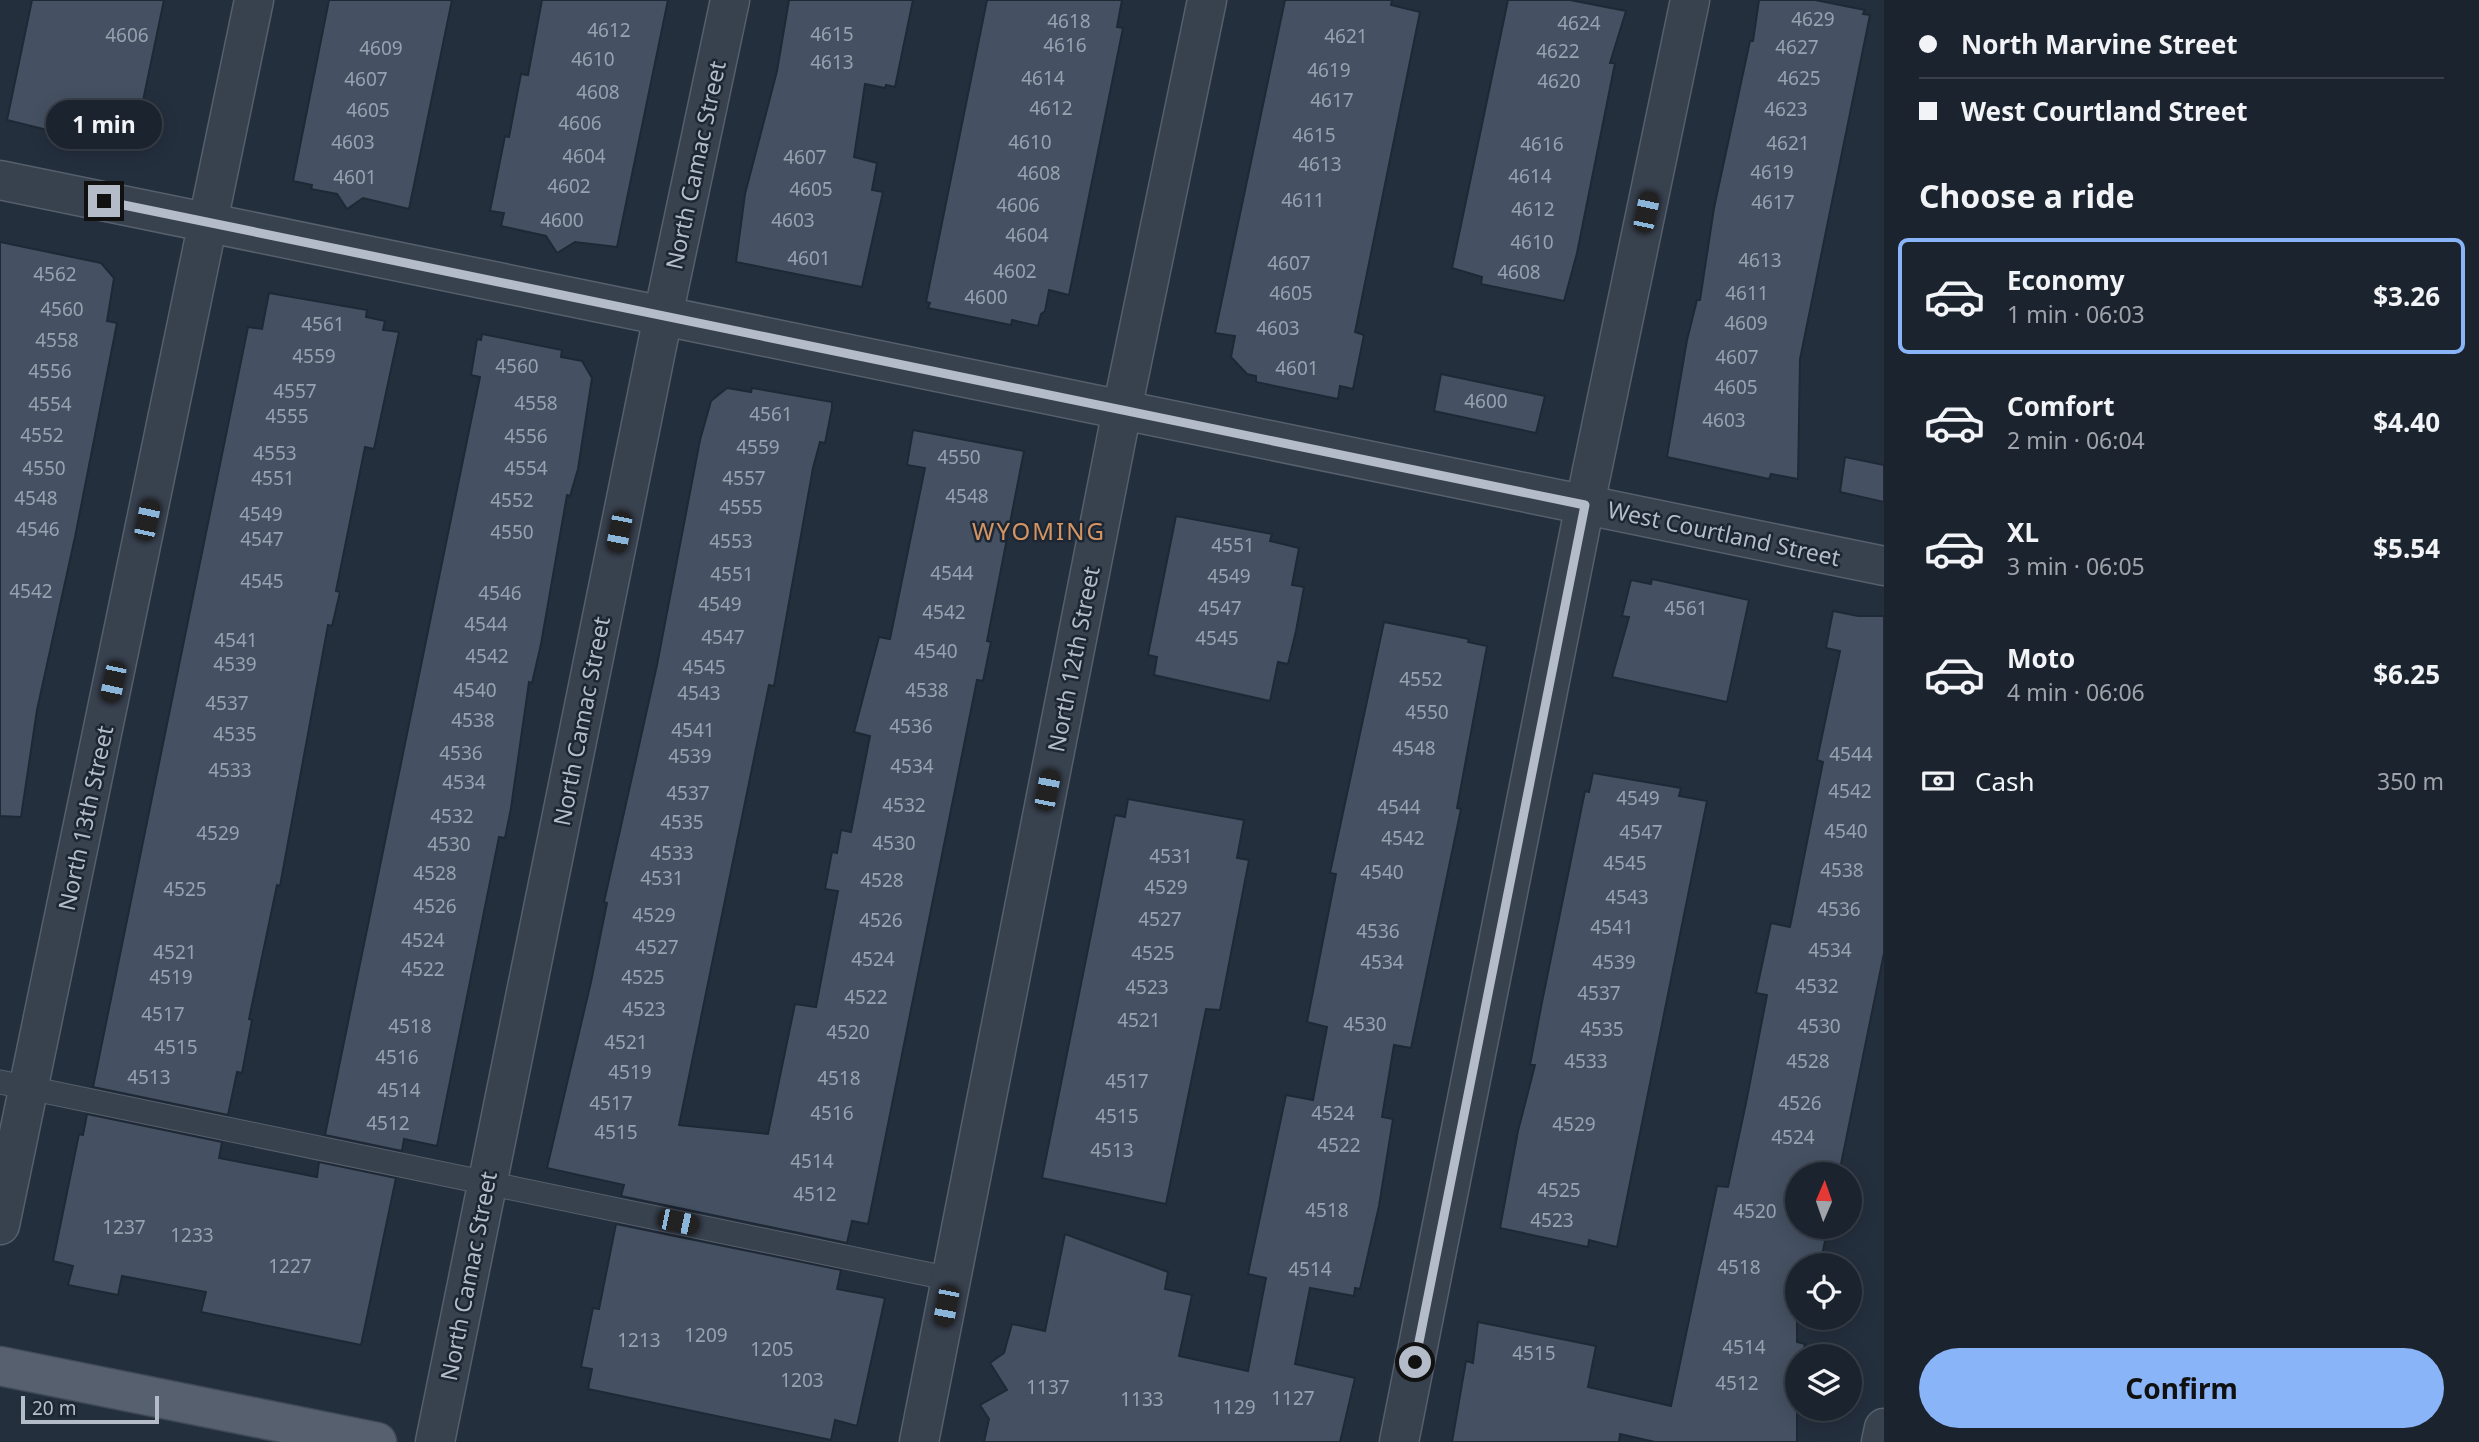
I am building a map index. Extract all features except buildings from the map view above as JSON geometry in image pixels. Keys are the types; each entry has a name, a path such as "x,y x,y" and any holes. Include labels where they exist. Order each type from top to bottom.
{"main road":[{"path":"0,1366 377,1442"}],"street":[{"name":"North 13th Street","path":"0,1225 14,1085 209,222 254,0"},
{"name":"North Camac Street","path":"435,1442 663,316 730,0"},
{"name":"North 12th Street","path":"919,1442 1122,410 1207,0"},
{"path":"1399,1442 1585,505 1690,0"},
{"name":"West Courtland Street","path":"0,180 1884,566"},
{"path":"1881,1442 1884,1428"}],"lane":[{"path":"14,1085 951,1279"}],"district":[{"name":"WYOMING","path":"1039,530"}],"route":[{"path":"104,201 1585,505 1415,1362"}]}
